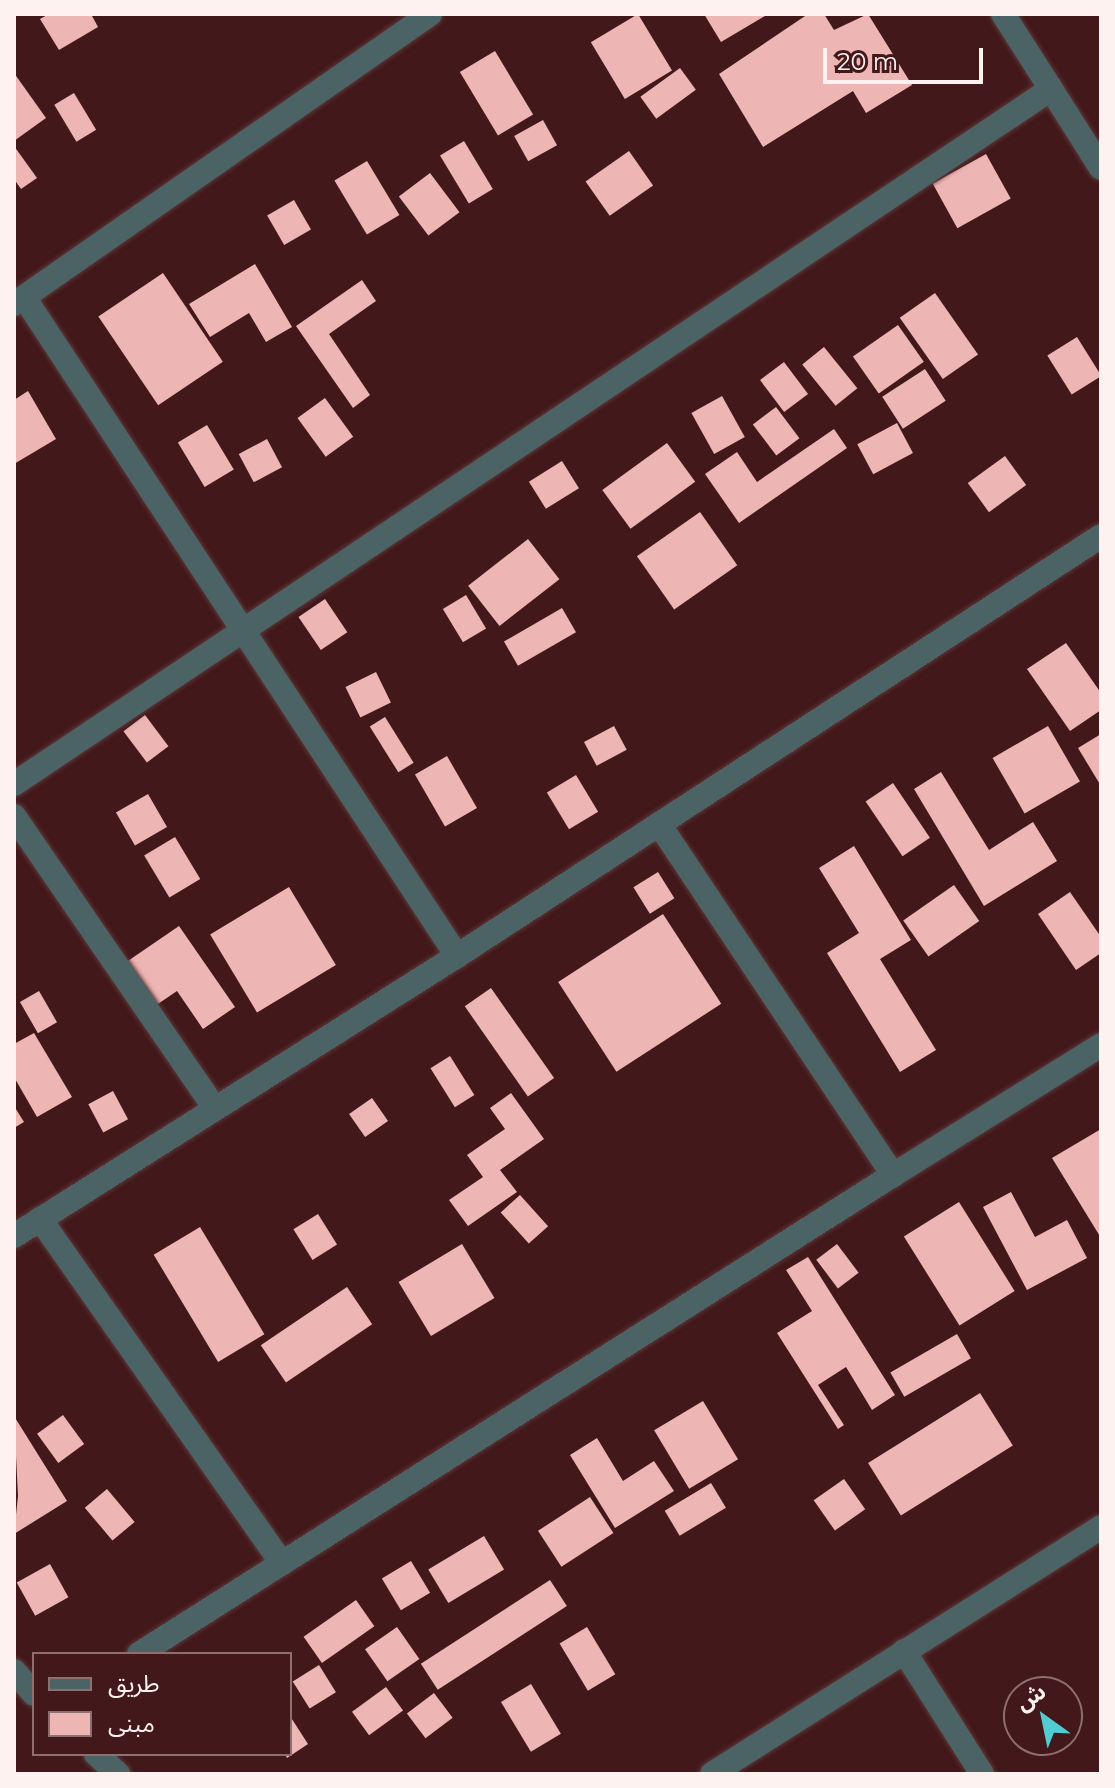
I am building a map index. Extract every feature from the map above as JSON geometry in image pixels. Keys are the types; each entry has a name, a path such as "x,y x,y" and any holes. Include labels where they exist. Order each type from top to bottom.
{"street":[{"path":"430,14 19,300 244,631 457,956"},
{"path":"1003,14 1101,168"},
{"path":"14,784 1051,89"},
{"path":"14,1236 457,956 1101,536"},
{"path":"14,816 215,1109"},
{"path":"659,824 893,1175"},
{"path":"142,1652 1101,1045"},
{"path":"40,1219 282,1563"},
{"path":"712,1774 1101,1527"},
{"path":"904,1651 982,1774"},
{"path":"14,1671 32,1692"},
{"path":"98,1756 118,1774"}],"building":[{"path":"49,14 91,14 98,27 59,50 40,19"},
{"path":"638,14 672,71 625,99 591,42"},
{"path":"704,14 763,14 765,16 721,42"},
{"path":"808,14 824,14 834,30 868,14 912,85 866,113 853,91 763,147 719,74"},
{"path":"495,51 533,114 498,136 460,72"},
{"path":"680,68 696,90 656,119 640,97"},
{"path":"14,73 46,118 14,141"},
{"path":"74,93 96,130 76,142 54,105"},
{"path":"543,120 557,145 528,161 514,136"},
{"path":"464,141 493,189 469,203 440,155"},
{"path":"14,146 37,178 21,189 14,179"},
{"path":"629,151 653,185 610,216 586,181"},
{"path":"986,154 1011,199 957,228 933,184"},
{"path":"367,161 399,215 367,235 334,181"},
{"path":"430,173 459,212 428,236 399,196"},
{"path":"294,200 311,229 284,245 267,216"},
{"path":"255,264 292,327 266,342 249,313 210,337 189,304"},
{"path":"163,273 223,362 158,405 98,317"},
{"path":"362,280 376,301 329,334 370,395 353,408 296,326"},
{"path":"935,293 978,354 943,379 900,318"},
{"path":"898,325 924,362 879,393 853,357"},
{"path":"1077,337 1101,376 1072,395 1047,356"},
{"path":"824,347 857,388 836,406 802,365"},
{"path":"784,362 808,394 784,412 760,380"},
{"path":"925,369 946,401 903,429 882,397"},
{"path":"28,391 56,439 14,464 14,400"},
{"path":"722,396 745,437 714,454 691,413"},
{"path":"325,398 353,437 326,457 297,418"},
{"path":"776,407 799,438 776,456 753,424"},
{"path":"897,423 913,453 873,474 857,444"},
{"path":"207,425 234,470 205,487 178,443"},
{"path":"834,429 847,448 739,523 705,474 737,452 757,482"},
{"path":"267,439 282,467 254,482 239,454"},
{"path":"667,443 695,482 630,529 602,490"},
{"path":"1005,456 1026,485 989,512 968,483"},
{"path":"562,461 579,488 546,509 529,482"},
{"path":"700,512 737,565 674,609 637,556"},
{"path":"528,539 559,579 500,626 468,586"},
{"path":"466,595 486,628 463,642 443,609"},
{"path":"325,599 347,632 321,650 298,617"},
{"path":"562,608 576,632 518,666 504,642"},
{"path":"1066,643 1101,693 1101,710 1070,731 1027,669"},
{"path":"376,672 391,703 360,717 345,687"},
{"path":"145,715 168,746 147,762 123,731"},
{"path":"385,717 414,763 398,772 370,727"},
{"path":"614,726 627,750 597,766 584,742"},
{"path":"1048,726 1080,781 1025,813 993,758"},
{"path":"1101,734 1101,786 1078,748"},
{"path":"447,756 477,808 445,826 415,774"},
{"path":"941,772 989,850 1033,822 1057,861 984,906 914,789"},
{"path":"576,775 598,812 569,829 547,793"},
{"path":"893,783 930,838 903,856 866,801"},
{"path":"148,794 167,827 135,845 116,813"},
{"path":"175,837 200,879 169,898 144,856"},
{"path":"854,846 911,940 880,959 936,1050 900,1072 827,953 859,933 819,868"},
{"path":"658,872 674,898 650,914 633,887"},
{"path":"954,885 979,921 928,957 903,921"},
{"path":"289,887 336,965 257,1012 210,934"},
{"path":"1070,892 1101,937 1101,953 1076,970 1038,914"},
{"path":"663,914 721,1004 616,1072 558,982"},
{"path":"179,926 235,1007 203,1029 177,991 152,1008 122,965"},
{"path":"491,988 554,1078 528,1096 465,1006"},
{"path":"39,991 57,1022 38,1033 20,1002"},
{"path":"34,1033 72,1097 37,1117 14,1077 14,1044"},
{"path":"450,1056 474,1095 455,1107 430,1068"},
{"path":"113,1091 128,1119 103,1132 88,1104"},
{"path":"511,1093 544,1139 500,1170 517,1192 468,1226 449,1200 483,1177 467,1155 505,1129 490,1108"},
{"path":"372,1098 388,1121 365,1137 349,1114"},
{"path":"14,1106 24,1122 14,1128"},
{"path":"1101,1129 1101,1238 1052,1158"},
{"path":"1011,1192 1035,1237 1067,1220 1087,1258 1027,1290 983,1207"},
{"path":"520,1195 548,1226 529,1244 501,1212"},
{"path":"959,1202 1015,1291 960,1325 904,1236"},
{"path":"318,1214 337,1245 312,1260 293,1229"},
{"path":"200,1227 264,1334 218,1362 154,1255"},
{"path":"462,1244 494,1298 431,1336 399,1282"},
{"path":"837,1244 859,1273 838,1288 816,1260"},
{"path":"808,1257 895,1395 872,1410 846,1367 818,1385 844,1425 838,1429 777,1333 812,1311 786,1270"},
{"path":"347,1287 372,1324 286,1382 261,1345"},
{"path":"957,1334 971,1358 904,1397 890,1372"},
{"path":"980,1393 1013,1446 901,1516 868,1463"},
{"path":"703,1401 738,1459 689,1489 654,1430"},
{"path":"63,1415 84,1444 58,1463 37,1434"},
{"path":"14,1416 67,1501 14,1534 18,1496"},
{"path":"597,1438 623,1481 654,1461 674,1491 615,1528 570,1455"},
{"path":"844,1479 865,1509 835,1531 814,1500"},
{"path":"711,1483 726,1508 680,1536 665,1511"},
{"path":"107,1489 135,1522 112,1541 85,1508"},
{"path":"590,1497 613,1533 561,1567 538,1531"},
{"path":"484,1536 504,1569 448,1603 428,1569"},
{"path":"411,1561 430,1593 401,1610 382,1579"},
{"path":"50,1564 68,1597 35,1616 17,1582"},
{"path":"550,1580 567,1606 438,1690 421,1664"},
{"path":"356,1600 374,1626 322,1663 304,1637"},
{"path":"397,1627 419,1659 387,1681 365,1649"},
{"path":"587,1627 615,1674 588,1691 560,1643"},
{"path":"319,1665 336,1692 310,1709 293,1681"},
{"path":"531,1684 561,1734 531,1752 501,1702"},
{"path":"386,1687 403,1710 369,1735 352,1712"},
{"path":"434,1693 453,1718 426,1738 407,1713"},
{"path":"292,1719 308,1744 292,1755"}]}
